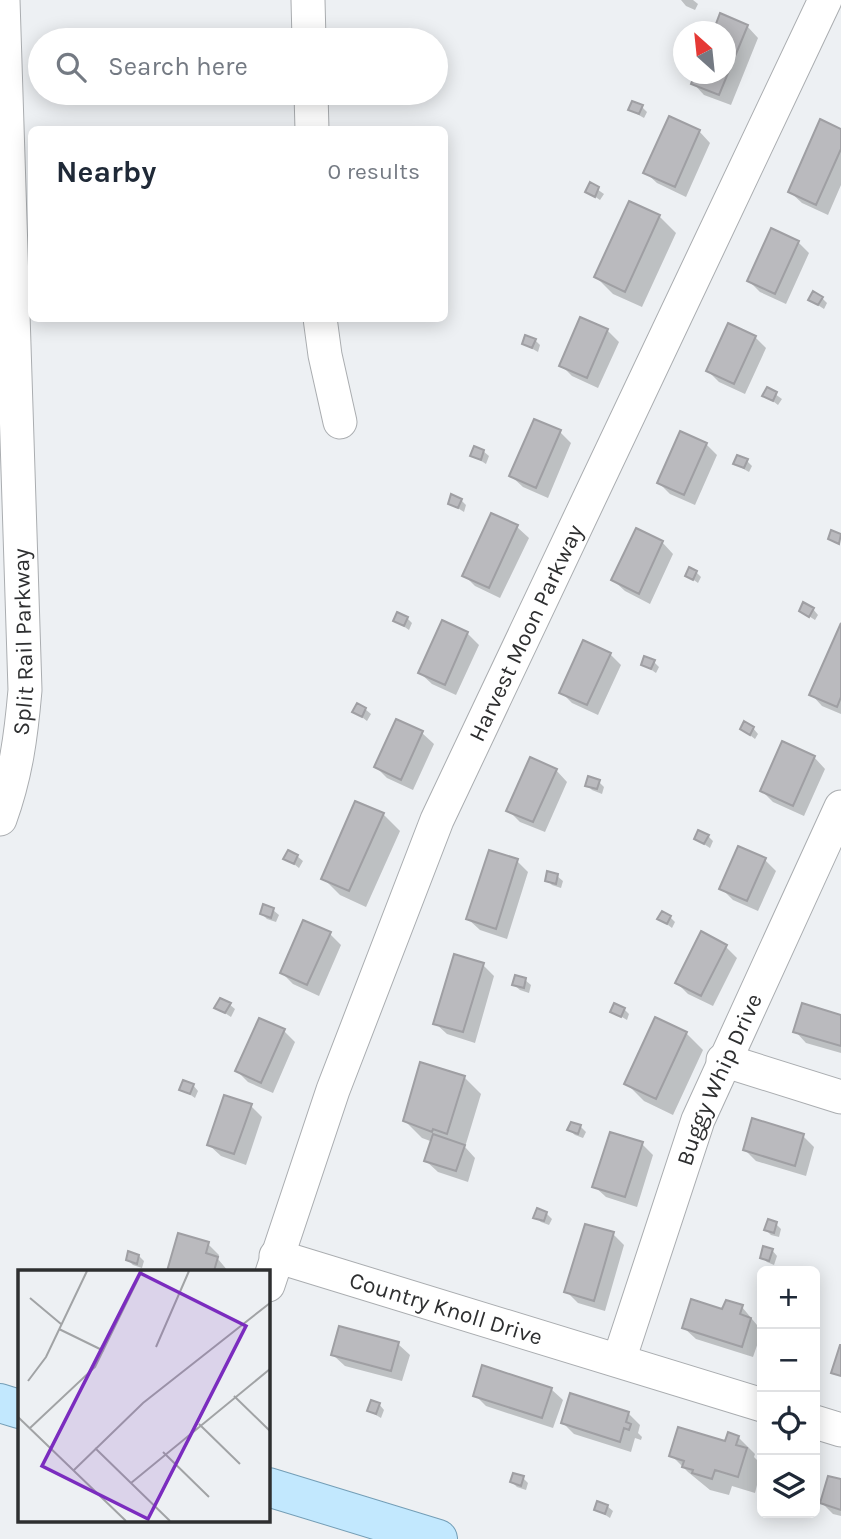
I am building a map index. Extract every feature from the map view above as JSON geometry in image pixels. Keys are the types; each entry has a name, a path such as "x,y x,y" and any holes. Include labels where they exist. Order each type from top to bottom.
{"main road":[{"path":"0,1403 18,1409"},
{"path":"270,1487 438,1539"}],"street":[{"name":"Split Rail Parkway","path":"0,819 12,785 20,744 25,690 11,613 3,0"},
{"path":"308,0 309,28"},
{"name":"Harvest Moon Parkway","path":"272,1270 333,1090 437,820 824,0"},
{"path":"311,105 312,126"},
{"path":"321,322 340,422"},
{"name":"Buggy Whip Drive","path":"619,1360 698,1120 723,1060 841,807"},
{"path":"723,1060 841,1097"},
{"name":"Country Knoll Drive","path":"272,1270 619,1360 757,1403"},
{"path":"820,1424 841,1430"}],"building":[{"path":"720,13 748,25 736,54 736,21 717,21"},
{"path":"691,84 724,84 719,95"},
{"path":"632,101 643,105 639,114 628,110"},
{"path":"669,116 700,130 675,187 643,173"},
{"path":"820,119 841,129 841,149 816,205 788,192"},
{"path":"590,182 599,187 595,197 585,192"},
{"path":"629,201 660,215 625,292 594,277"},
{"path":"771,228 799,241 775,294 747,281"},
{"path":"813,291 823,297 818,305 808,300"},
{"path":"580,317 608,329 587,378 559,366"},
{"path":"728,323 756,336 734,384 706,371"},
{"path":"525,335 536,339 532,348 522,344"},
{"path":"767,387 777,392 773,401 762,396"},
{"path":"534,419 561,430 536,488 509,476"},
{"path":"680,431 707,443 684,495 657,483"},
{"path":"474,446 484,450 481,460 470,456"},
{"path":"737,455 748,459 744,468 733,464"},
{"path":"451,494 462,499 458,508 448,504"},
{"path":"491,513 518,525 489,588 462,576"},
{"path":"636,528 663,541 639,594 611,580"},
{"path":"831,530 841,534 839,544 828,539"},
{"path":"689,567 697,571 693,580 685,576"},
{"path":"803,602 814,608 809,617 799,611"},
{"path":"397,612 408,617 404,626 393,621"},
{"path":"442,620 468,632 445,685 418,673"},
{"path":"841,623 841,697 837,707 809,695"},
{"path":"583,640 611,653 587,705 559,693"},
{"path":"644,656 655,660 651,669 641,665"},
{"path":"357,703 366,708 362,717 352,712"},
{"path":"396,719 423,731 401,780 374,767"},
{"path":"744,721 754,727 750,735 740,729"},
{"path":"782,741 815,756 793,806 760,791"},
{"path":"530,757 557,769 533,822 506,811"},
{"path":"588,776 600,780 597,789 585,786"},
{"path":"355,801 384,813 349,891 321,879"},
{"path":"698,830 709,835 704,844 694,839"},
{"path":"738,846 766,858 747,901 719,889"},
{"path":"288,850 298,855 294,864 283,859"},
{"path":"489,850 518,859 496,929 466,919"},
{"path":"547,871 558,874 556,884 545,881"},
{"path":"263,904 274,908 271,918 260,914"},
{"path":"662,911 671,916 667,924 657,919"},
{"path":"303,920 331,932 307,985 280,973"},
{"path":"701,931 727,945 701,996 675,983"},
{"path":"454,954 484,963 463,1032 433,1024"},
{"path":"515,975 526,978 524,988 512,985"},
{"path":"220,998 231,1003 225,1013 214,1008"},
{"path":"614,1003 625,1008 621,1017 610,1012"},
{"path":"802,1003 841,1015 841,1046 793,1032"},
{"path":"655,1017 687,1032 656,1099 624,1084"},
{"path":"259,1018 285,1029 261,1083 235,1071"},
{"path":"420,1062 465,1076 447,1134 433,1129 432,1132 403,1121"},
{"path":"183,1080 194,1084 190,1094 179,1090"},
{"path":"224,1095 252,1104 234,1154 207,1145"},
{"path":"752,1118 804,1134 795,1166 743,1150"},
{"path":"571,1122 581,1125 578,1134 567,1130"},
{"path":"610,1132 643,1142 625,1197 592,1187"},
{"path":"433,1134 465,1145 456,1171 424,1161"},
{"path":"537,1208 547,1212 544,1221 533,1218"},
{"path":"768,1219 777,1222 774,1233 764,1230"},
{"path":"585,1224 614,1232 594,1301 564,1292"},
{"path":"178,1233 209,1242 206,1253 218,1257 214,1270 167,1270"},
{"path":"763,1246 773,1249 769,1261 760,1258"},
{"path":"128,1251 139,1255 137,1264 126,1260"},
{"path":"691,1299 722,1309 726,1300 743,1305 740,1314 751,1318 742,1347 682,1328"},
{"path":"339,1326 399,1342 391,1371 331,1355"},
{"path":"841,1345 841,1376 831,1373"},
{"path":"482,1365 552,1388 542,1418 473,1396"},
{"path":"570,1393 629,1412 626,1422 631,1424 629,1430 624,1428 620,1442 561,1423"},
{"path":"371,1400 380,1403 376,1414 367,1411"},
{"path":"678,1427 725,1441 728,1432 739,1436 736,1445 747,1448 738,1477 715,1470 712,1479 682,1467 684,1461 669,1456"},
{"path":"513,1473 524,1476 521,1486 510,1482"},
{"path":"828,1476 841,1479 841,1510 820,1503"},
{"path":"597,1501 608,1505 605,1514 594,1510"}]}
